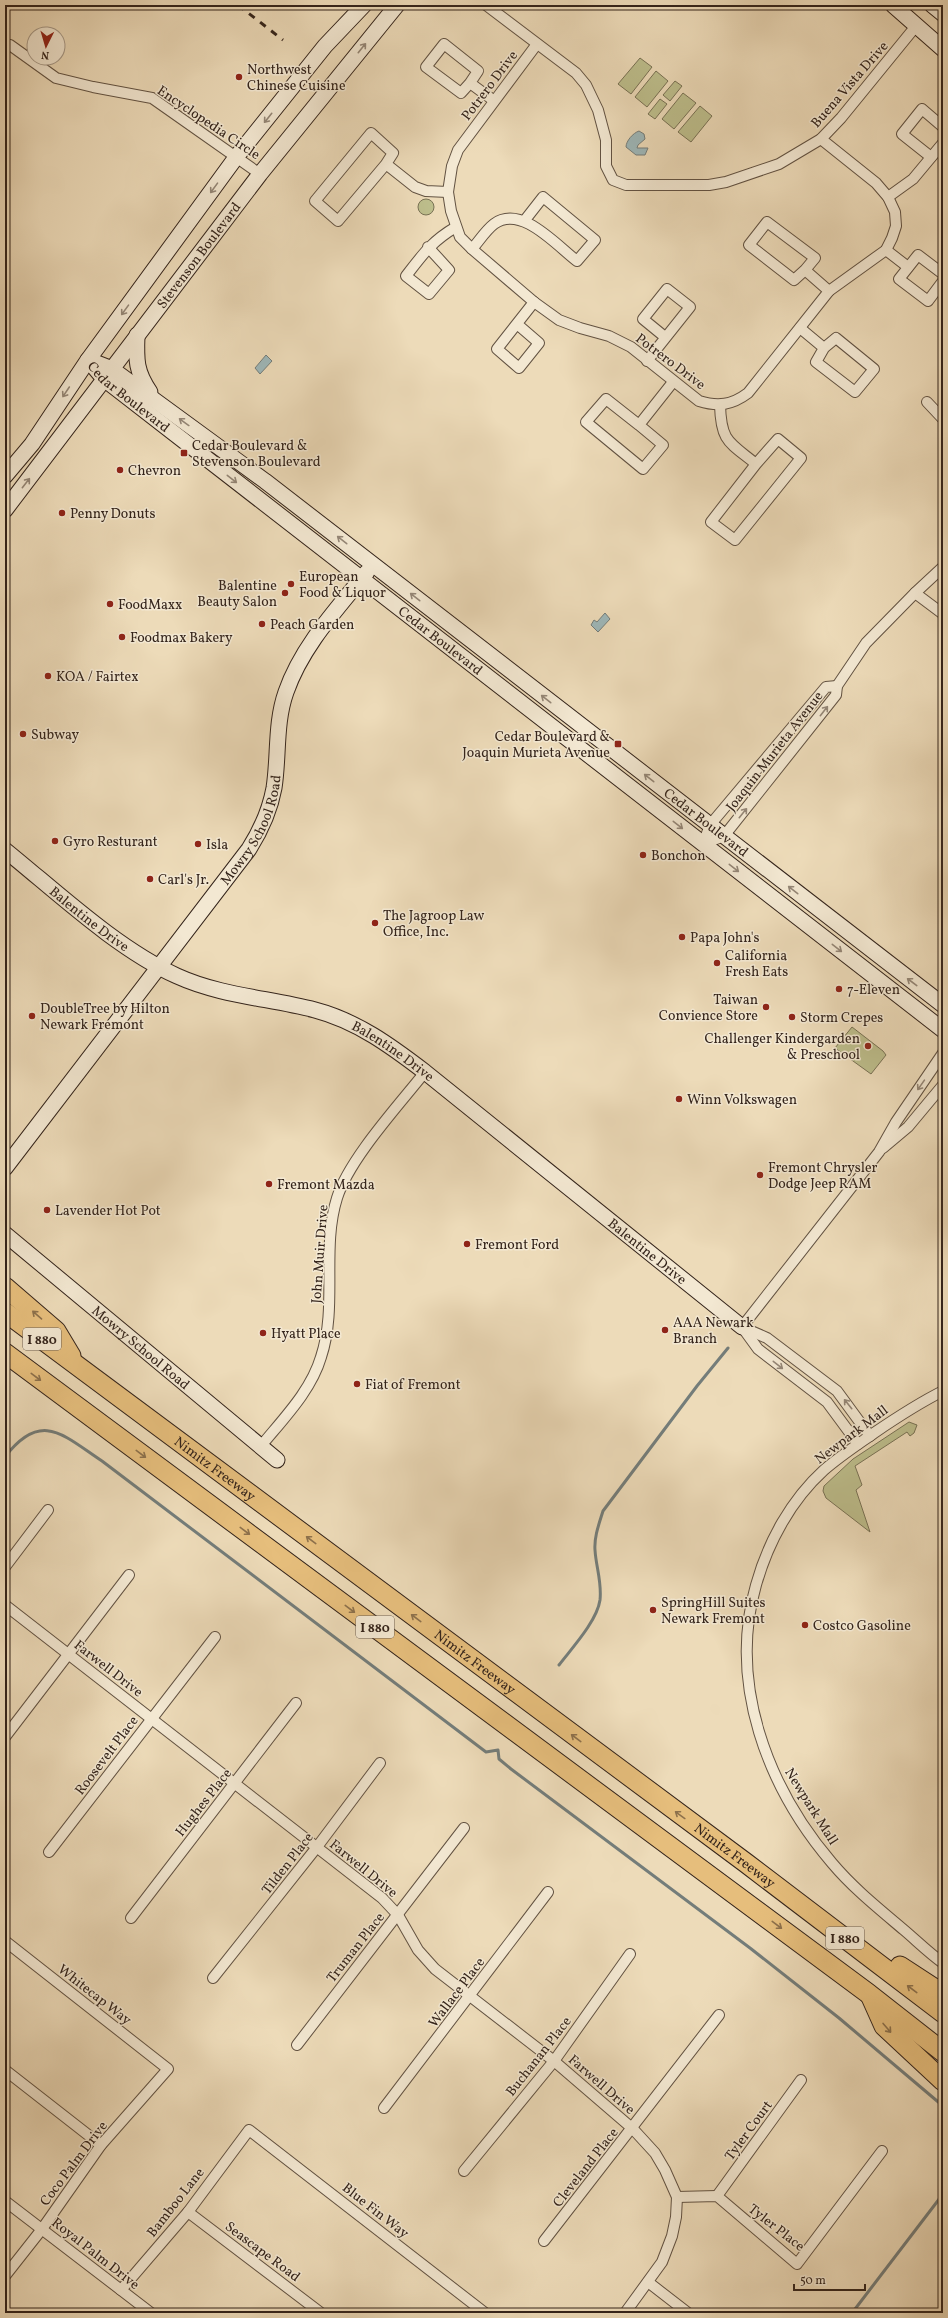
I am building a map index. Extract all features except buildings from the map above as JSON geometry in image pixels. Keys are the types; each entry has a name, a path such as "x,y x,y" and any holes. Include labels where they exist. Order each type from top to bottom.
{"highway":[{"path":"5,1287 56,1332 79,1367"},
{"name":"Nimitz Freeway","path":"5,1312 746,1863 943,2013"},
{"name":"I 880","path":"5,1353 869,1994 943,2052"},
{"path":"746,1863 943,1994"},
{"path":"869,1994 884,2026 943,2081"}],"main road":[{"name":"Stevenson Boulevard","path":"5,476 32,444 88,360 237,156 325,46 364,5"},
{"name":"Stevenson Boulevard","path":"5,510 260,174 397,5"},
{"path":"893,5 943,49"},
{"path":"932,5 943,14"},
{"path":"138,335 136,357 140,378 158,403"},
{"name":"Cedar Boulevard","path":"88,360 108,374 361,579 943,1030"},
{"name":"Cedar Boulevard","path":"108,374 158,403 245,465 943,1005"},
{"name":"Mowry School Road","path":"5,1168 160,968 239,864 258,835 270,804 274,788 278,724 286,692 310,646 373,564"},
{"name":"Balentine Drive","path":"5,850 127,948 160,968 213,989 315,1010 336,1017 377,1037 425,1072 742,1327"},
{"name":"Mowry School Road","path":"5,1234 277,1460"}],"street":[{"path":"486,5 537,44"},
{"name":"Buena Vista Drive","path":"537,44 576,73 586,86 598,110 606,140 606,166 613,180 626,185 695,186 726,182 779,164 821,139 841,118 916,26"},
{"path":"444,44 478,71 470,83 461,93 426,67 444,44"},
{"name":"Potrero Drive","path":"537,44 493,100 458,150 452,166 448,192 451,211 460,237 534,302 559,320 580,328 609,336 631,347 673,382 699,401 720,405 739,399 748,393 829,292 886,250"},
{"name":"Encyclopedia Circle","path":"7,46 56,78 152,98 237,156 260,174"},
{"path":"470,83 493,100"},
{"path":"931,157 902,134 922,110 943,127"},
{"path":"371,134 393,153 386,164 338,221 315,201 371,134"},
{"path":"821,139 876,183 888,197 895,212 896,226 886,250 908,267"},
{"path":"888,197 913,179 943,143"},
{"path":"386,164 415,187 426,191 448,192"},
{"path":"472,249 494,224 509,217 525,220 577,261 595,240 543,197 525,220"},
{"path":"767,222 814,258 805,270 794,280 749,246 767,222"},
{"path":"428,247 449,270 429,294 406,276 428,247 435,240 456,227"},
{"path":"943,274 918,255 899,279 928,301 943,281"},
{"path":"805,270 829,292"},
{"path":"647,361 690,307 667,289 643,319 665,337"},
{"path":"517,324 534,302"},
{"path":"800,328 824,348"},
{"path":"836,338 874,369 855,392 816,362 824,348 836,338"},
{"path":"639,425 673,382"},
{"path":"606,399 639,425 663,445 643,469 586,422 606,399"},
{"path":"927,402 943,419"},
{"path":"720,405 720,420 724,438 756,464"},
{"path":"778,439 801,458 735,540 711,522 756,464 778,439"},
{"name":"Joaquin Murieta Avenue","path":"724,836 836,694 836,686 866,643 943,567"},
{"path":"915,593 943,614"},
{"name":"Joaquin Murieta Avenue","path":"703,844 710,825 826,687 836,686"},
{"path":"703,844 724,836"},
{"path":"742,1327 879,1152 896,1122 943,1053"},
{"name":"John Muir Drive","path":"260,1446 302,1395 321,1358 328,1327 332,1220 342,1185 359,1158 425,1072"},
{"path":"879,1152 908,1127 943,1085"},
{"name":"Balentine Drive","path":"742,1327 767,1338 837,1391 848,1403 870,1436"},
{"name":"Balentine Drive","path":"742,1327 758,1350 827,1402 858,1444"},
{"name":"Newpark Mall","path":"943,1391 915,1406 858,1444 824,1471 807,1489 786,1517 768,1550 759,1572 748,1616 746,1664 748,1687 756,1721 767,1756 786,1796 808,1831 831,1862 864,1896 943,1963"},
{"path":"5,1567 48,1510"},
{"path":"5,1737 129,1575"},
{"name":"Farwell Drive","path":"5,1605 382,1898 398,1915 418,1950 435,1969 554,2061 633,2129 654,2153 678,2197"},
{"name":"Roosevelt Place","path":"49,1852 215,1637"},
{"name":"Hughes Place","path":"131,1918 296,1703"},
{"name":"Tilden Place","path":"213,1978 317,1848 380,1763"},
{"name":"Truman Place","path":"297,2045 464,1828"},
{"name":"Wallace Place","path":"384,2108 470,1997 548,1892"},
{"name":"Whitecap Way","path":"5,1941 168,2069"},
{"name":"Buchanan Place","path":"464,2171 554,2061 630,1954"},
{"name":"Cleveland Place","path":"544,2241 633,2129 719,2014"},
{"name":"Coco Palm Drive","path":"5,2276 42,2229 101,2145 168,2069"},
{"path":"5,2070 101,2145"},
{"name":"Tyler Court","path":"717,2196 801,2080"},
{"name":"Bamboo Lane","path":"121,2290 188,2212 249,2130"},
{"name":"Blue Fin Way","path":"249,2130 485,2313"},
{"name":"Tyler Place","path":"717,2196 797,2264 882,2151"},
{"path":"625,2313 662,2262 672,2236 678,2197 717,2196"},
{"name":"Royal Palm Drive","path":"5,2200 151,2313"},
{"name":"Seascape Road","path":"188,2212 321,2313"},
{"path":"648,2282 688,2313"}],"green space":[{"path":"640,58 652,67 631,94 618,84"},
{"path":"656,71 668,81 647,107 635,97"},
{"path":"675,81 682,86 670,101 663,95"},
{"path":"683,93 696,103 674,129 662,119"},
{"path":"660,99 667,104 655,119 648,114"},
{"path":"700,106 712,116 691,142 678,132"},
{"path":"426,199 432,201 434,207 432,213 426,215 420,213 418,207 420,201"},
{"path":"852,1027 886,1055 871,1074 835,1048"},
{"path":"909,1422 917,1425 914,1433 910,1436 907,1432 855,1466 862,1485 856,1490 870,1532 826,1498 823,1491 824,1486 853,1459"}],"water":[{"path":"639,131 644,134 645,139 638,145 637,148 648,148 645,155 636,155 626,147 630,138"},
{"path":"266,355 272,361 260,374 255,368"},
{"path":"605,613 610,619 598,632 591,625 594,620 597,622"}],"waterway":[{"path":"559,1665 583,1634 598,1608 600,1600 600,1587 595,1540 603,1511 697,1386 728,1348"},
{"path":"5,1457 18,1443 30,1434 41,1431 52,1432 64,1436 102,1461 486,1752 498,1750 499,1759 511,1769 750,1948 839,2018 943,2106"},
{"path":"852,2313 943,2194"}],"railway":[{"path":"238,5 283,40"}],"place":[{"name":"Northwest Chinese Cuisine","path":"239,77"},
{"name":"Cedar Boulevard & Stevenson Boulevard","path":"184,453"},
{"name":"Chevron","path":"120,470"},
{"name":"Penny Donuts","path":"62,513"},
{"name":"European Food & Liquor","path":"291,584"},
{"name":"Balentine Beauty Salon","path":"285,593"},
{"name":"FoodMaxx","path":"110,604"},
{"name":"Peach Garden","path":"262,624"},
{"name":"Foodmax Bakery","path":"122,637"},
{"name":"KOA / Fairtex","path":"48,676"},
{"name":"Subway","path":"23,734"},
{"name":"Cedar Boulevard & Joaquin Murieta Avenue","path":"618,744"},
{"name":"Gyro Resturant","path":"55,841"},
{"name":"Isla","path":"198,844"},
{"name":"Bonchon","path":"643,855"},
{"name":"Carl's Jr.","path":"150,879"},
{"name":"The Jagroop Law Office, Inc.","path":"375,923"},
{"name":"Papa John's","path":"682,937"},
{"name":"California Fresh Eats","path":"717,963"},
{"name":"7-Eleven","path":"839,989"},
{"name":"Taiwan Convience Store","path":"766,1007"},
{"name":"DoubleTree by Hilton Newark Fremont","path":"32,1016"},
{"name":"Storm Crepes","path":"792,1017"},
{"name":"Challenger Kindergarden & Preschool","path":"868,1046"},
{"name":"Winn Volkswagen","path":"679,1099"},
{"name":"Fremont Chrysler Dodge Jeep RAM","path":"760,1175"},
{"name":"Fremont Mazda","path":"269,1184"},
{"name":"Lavender Hot Pot","path":"47,1210"},
{"name":"Fremont Ford","path":"467,1244"},
{"name":"AAA Newark Branch","path":"665,1330"},
{"name":"Hyatt Place","path":"263,1333"},
{"name":"Fiat of Fremont","path":"357,1384"},
{"name":"SpringHill Suites Newark Fremont","path":"653,1610"},
{"name":"Costco Gasoline","path":"805,1625"}]}
